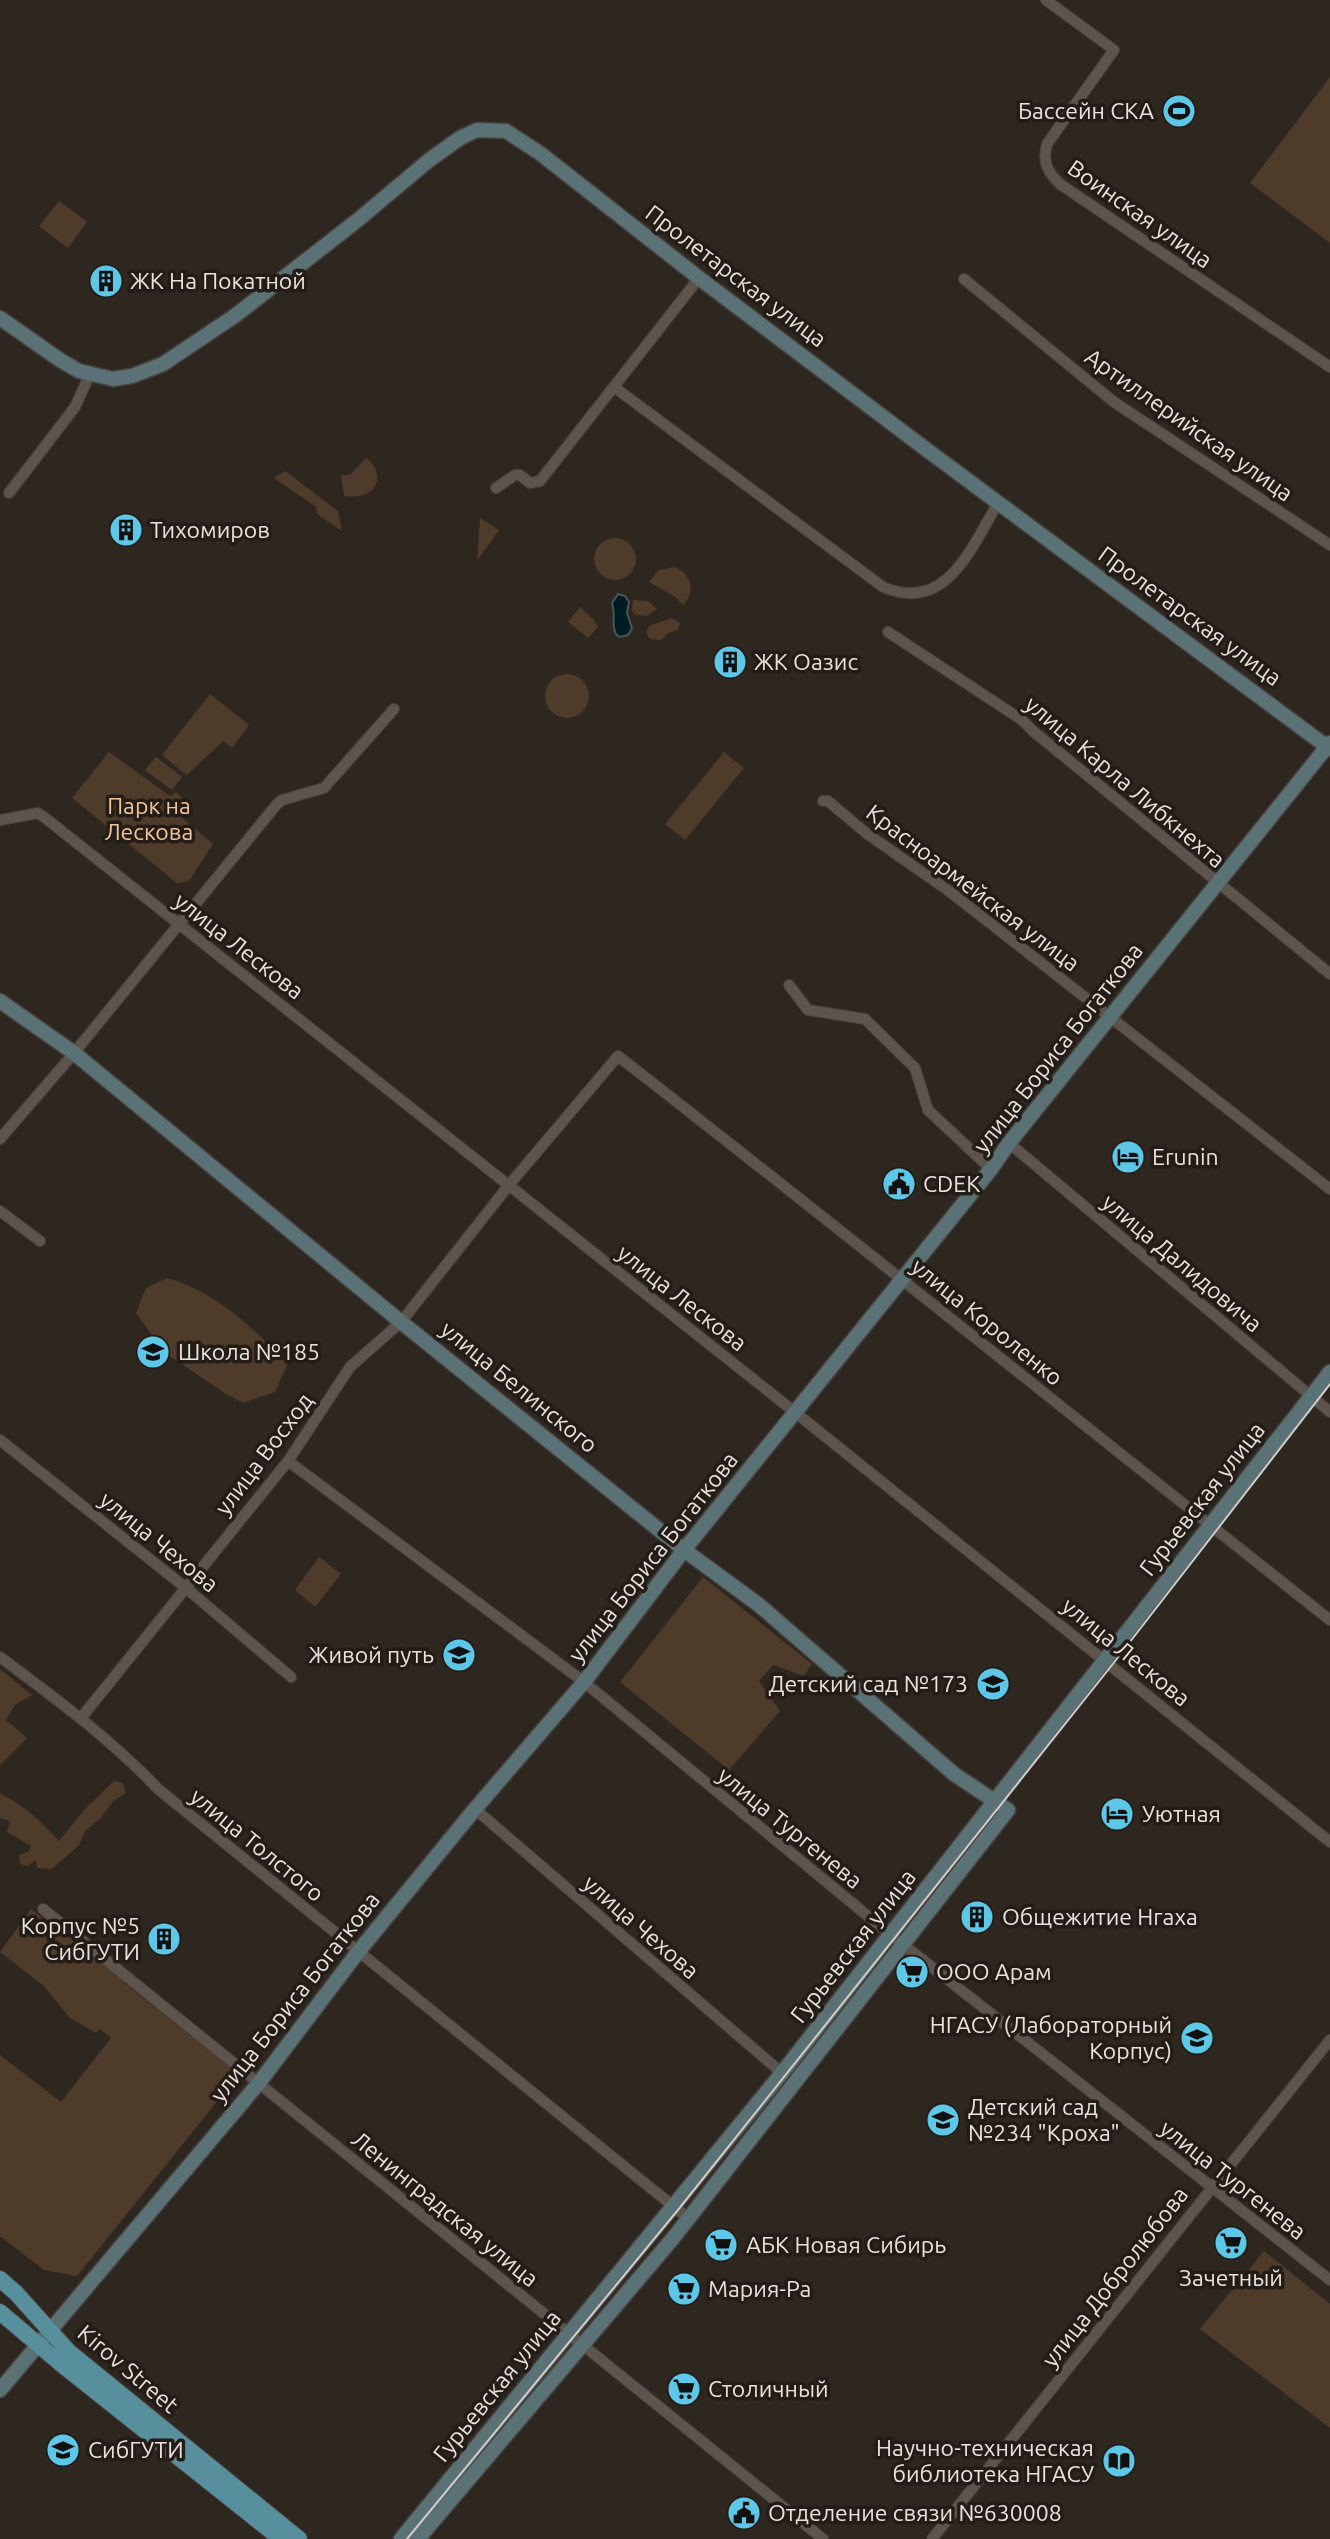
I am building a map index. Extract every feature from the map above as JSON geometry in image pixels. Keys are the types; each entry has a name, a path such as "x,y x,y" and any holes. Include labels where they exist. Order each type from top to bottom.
{"main road":[{"name":"Kirov Street","path":"0,2279 69,2352 299,2539"},
{"name":"Kirov Street","path":"0,2312 281,2539"}],"street":[{"name":"Воинская улица","path":"1046,0 1114,50 1047,144 1044,156 1048,172 1060,184 1330,367"},
{"name":"Пролетарская улица","path":"95,375 113,379 132,376 163,364 289,275 460,138 477,130 506,131 541,154 699,278 998,503 1329,746"},
{"path":"496,488 515,475 530,483 540,481 699,278"},
{"name":"Артиллерийская улица","path":"964,279 1114,402 1330,545"},
{"path":"0,318 60,360 79,371 95,375 75,407 9,494"},
{"path":"614,387 883,587 901,595 918,595 934,590 961,564 998,503"},
{"name":"улица Карла Либкнехта","path":"888,632 1022,720 1330,974"},
{"path":"0,1139 74,1053 277,804 282,800 324,788 394,709"},
{"name":"улица Бориса Богаткова","path":"0,2390 258,2084 358,1952 584,1682 684,1550 1329,746"},
{"name":"Красноармейская улица","path":"823,801 828,801 866,833 932,877 1330,1189"},
{"name":"улица Лескова","path":"0,820 38,813 796,1413 1330,1842"},
{"path":"789,985 808,1010 865,1019 915,1068 928,1110 991,1169"},
{"name":"улица Белинского","path":"0,1001 74,1053 401,1322 684,1550 759,1605 954,1774 1008,1810"},
{"name":"улица Восход","path":"81,1717 288,1461 350,1367 401,1322 509,1185 618,1056"},
{"name":"улица Короленко","path":"618,1056 1330,1620"},
{"name":"улица Далидовича","path":"1009,1143 1330,1412"},
{"path":"0,1211 40,1241"},
{"name":"Гурьевская улица","path":"401,2539 782,2073 1330,1372"},
{"name":"улица Чехова","path":"0,1440 186,1588 291,1677"},
{"name":"улица Тургенева","path":"288,1461 584,1682 891,1935 1330,2280"},
{"name":"улица Толстого","path":"0,1657 81,1717 129,1758 158,1789 689,2219"},
{"name":"улица Чехова","path":"475,1809 782,2073"},
{"name":"Гурьевская улица","path":"418,2539 689,2219 1008,1810"},
{"name":"Ленинградская улица","path":"43,1909 823,2539"},
{"name":"улица Добролюбова","path":"932,2539 1211,2188 1329,2045"}],"green space":[{"path":"1330,77 1330,243 1250,183"},
{"path":"59,201 87,222 68,248 39,226"},
{"path":"366,458 376,470 376,485 365,494 344,496 341,475 350,475"},
{"path":"285,471 338,511 342,531 318,515 316,507 274,478"},
{"path":"480,518 499,530 477,561"},
{"path":"615,538 630,544 636,559 630,574 615,580 600,574 594,559 600,544"},
{"path":"675,567 685,574 690,584 690,595 683,605 675,597 649,582 659,570"},
{"path":"633,600 648,601 657,609 647,616 635,615 632,611"},
{"path":"580,607 598,627 588,638 568,622"},
{"path":"672,618 680,623 678,630 668,633 661,640 650,639 646,633 649,626"},
{"path":"567,674 583,680 589,696 583,712 567,718 551,712 545,696 551,680"},
{"path":"210,694 249,725 232,748 223,741 187,775 162,755"},
{"name":"Парк на Лескова","path":"109,752 170,796 176,792 183,799 182,818 213,844 189,881 177,883 72,798"},
{"path":"724,752 744,768 685,840 665,824"},
{"path":"156,757 182,777 172,790 145,770"},
{"path":"167,1278 217,1301 233,1312 275,1351 287,1365 275,1392 243,1403 164,1352 136,1313 146,1288"},
{"path":"319,1557 341,1574 315,1607 295,1590"},
{"path":"703,1577 812,1664 804,1676 773,1665 759,1681 780,1711 729,1770 620,1682"},
{"path":"0,1669 32,1695 15,1705 6,1720 27,1738 0,1765"},
{"path":"114,1781 123,1783 126,1793 113,1801 101,1818 85,1831 79,1845 52,1869 37,1868 36,1860 27,1866 20,1864 19,1855 28,1852 31,1846 7,1832 10,1821 0,1818 0,1790 1,1794 33,1815 59,1841 86,1808"},
{"path":"31,1909 66,1937 86,1947 96,1961 105,1963 123,1976 123,1982 239,2074 77,2276 44,2270 0,2236 0,2055 61,2102 111,2038 100,2029 96,2033 70,2018 44,1986 0,1952"},
{"path":"1264,2251 1330,2304 1330,2428 1200,2329"}],"water":[{"path":"618,594 625,596 629,602 627,613 632,628 628,635 619,637 614,628 612,603"}],"tram line":[{"path":"407,2539 678,2210 1112,1665 1330,1384"}],"place":[{"name":"Бассейн СКА","path":"1179,111"},
{"name":"ЖК На Покатной","path":"106,281"},
{"name":"Тихомиров","path":"126,530"},
{"name":"ЖК Оазис","path":"730,662"},
{"name":"Erunin","path":"1128,1157"},
{"name":"CDEK","path":"899,1184"},
{"name":"Школа №185","path":"153,1352"},
{"name":"Живой путь","path":"459,1655"},
{"name":"Детский сад №173","path":"993,1684"},
{"name":"Уютная","path":"1117,1814"},
{"name":"Общежитие Нгаха","path":"977,1917"},
{"name":"Корпус №5 СибГУТИ","path":"164,1939"},
{"name":"ООО Арам","path":"912,1972"},
{"name":"НГАСУ (Лабораторный Корпус)","path":"1197,2038"},
{"name":"Детский сад №234 \"Кроха\"","path":"943,2120"},
{"name":"Зачетный","path":"1231,2243"},
{"name":"АБК Новая Сибирь","path":"721,2245"},
{"name":"Мария-Ра","path":"684,2289"},
{"name":"Столичный","path":"684,2389"},
{"name":"СибГУТИ","path":"63,2450"},
{"name":"Научно-техническая библиотека НГАСУ","path":"1119,2461"},
{"name":"Отделение связи №630008","path":"744,2513"}]}
